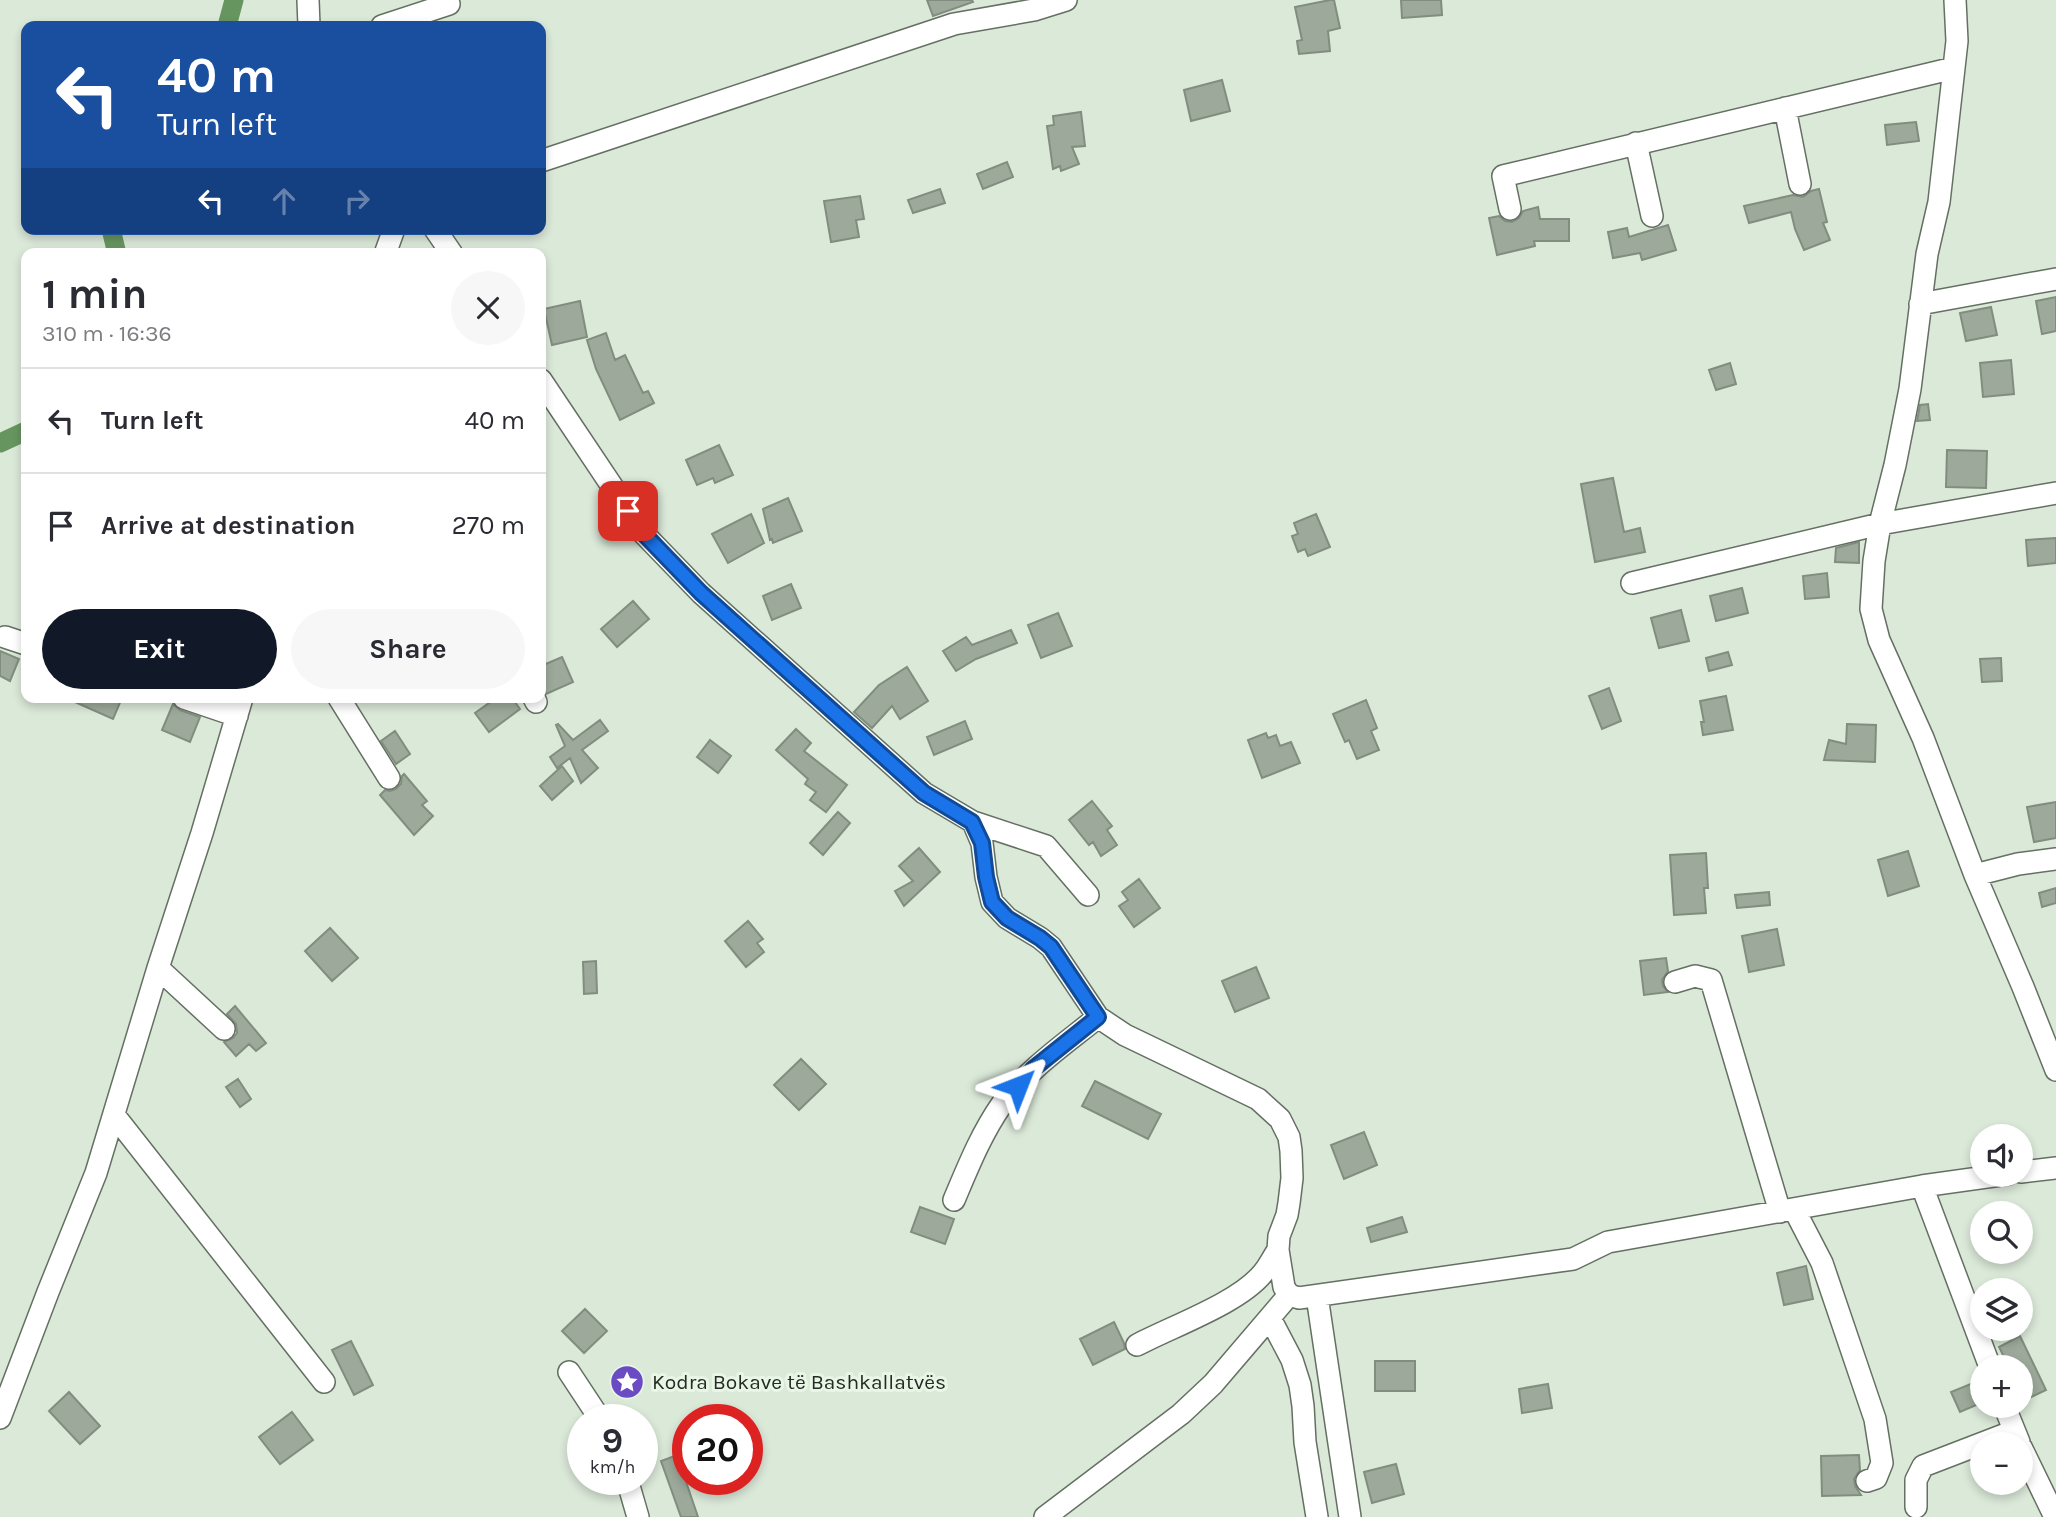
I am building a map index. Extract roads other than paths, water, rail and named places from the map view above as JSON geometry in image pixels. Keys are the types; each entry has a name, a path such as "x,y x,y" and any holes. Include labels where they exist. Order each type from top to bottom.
{"street":[{"path":"309,0 309,21"},
{"path":"546,159 954,24 1034,10 1066,0"},
{"path":"1955,0 1957,41 1939,202 1927,254 1910,389 1880,524 1871,609 1879,640 1923,738 1975,875 2056,1070"},
{"path":"397,21 449,4"},
{"path":"1510,209 1503,176 1954,68"},
{"path":"1785,108 1800,184"},
{"path":"1636,143 1652,215"},
{"path":"1920,304 2056,279"},
{"path":"546,387 644,534 701,593 924,793 972,822 1046,846 1088,895"},
{"path":"1632,583 1880,524 2056,493"},
{"path":"5,637 21,642"},
{"path":"0,1418 96,1173 202,833 239,707 215,703"},
{"path":"342,703 389,778"},
{"path":"972,822 982,843 992,902 1007,918 1051,947 1098,1017 1125,1035 1258,1099 1280,1119 1289,1136 1292,1178 1287,1215 1279,1236 1278,1250 1284,1287 1289,1295 1299,1298 1317,1296 1573,1259 1608,1242 1970,1179"},
{"path":"1975,875 2018,864 2056,859"},
{"path":"158,968 224,1029"},
{"path":"1675,982 1695,976 1711,980 1787,1210 1822,1263 1875,1419 1882,1463 1876,1478 1867,1482"},
{"path":"954,1200 979,1142 1003,1103 1033,1069 1098,1017"},
{"path":"114,1115 324,1382"},
{"path":"2033,1171 2056,1168"},
{"path":"1922,1186 1985,1355"},
{"path":"1137,1345 1242,1292 1262,1275 1278,1250"},
{"path":"1045,1517 1181,1414 1213,1384 1289,1295"},
{"path":"1317,1296 1350,1517"},
{"path":"1270,1318 1292,1360 1300,1385 1305,1442 1317,1517"},
{"path":"569,1372 590,1404"},
{"path":"1916,1507 1916,1480 1923,1466 1970,1454"},
{"path":"2033,1472 2055,1517"},
{"path":"632,1495 638,1517"}],"waterway":[{"path":"228,21 234,0"},
{"path":"112,235 116,248"},
{"path":"0,443 21,433"}],"place":[{"name":"Kodra Bokave të Bashkallatvës","path":"627,1382"}]}
